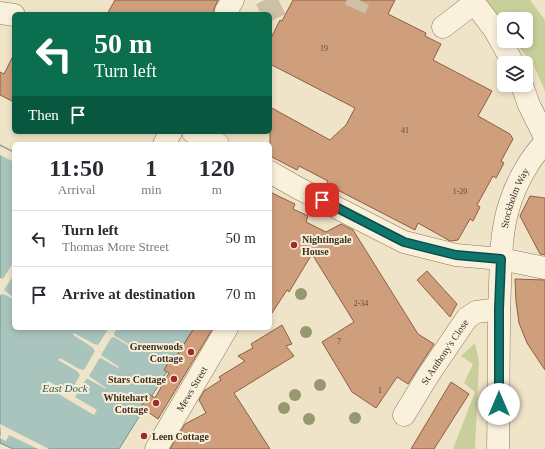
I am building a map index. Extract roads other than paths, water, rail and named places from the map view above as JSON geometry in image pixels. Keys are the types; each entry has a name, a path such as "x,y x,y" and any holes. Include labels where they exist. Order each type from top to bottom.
{"street":[{"path":"227,12 226,11 232,0"},
{"path":"443,27 473,2 494,29 509,56"},
{"path":"0,13 12,15"},
{"path":"524,92 529,105 545,137"},
{"path":"197,134 214,142"},
{"name":"Stockholm Way","path":"498,449 499,309 501,259 505,226 510,204 520,181 539,149 545,143"},
{"path":"272,173 404,242 456,255 501,259 545,268"},
{"name":"St Anthony's Close","path":"404,416 429,374 467,318 476,312 499,309"},
{"name":"Mews Street","path":"156,449 226,330"}],"water":[{"name":"East Dock","path":"0,145 12,151 12,330 193,330 119,449 13,449 0,443"}],"tunnel":[{"path":"265,12 289,0"},
{"path":"355,9 359,0"}],"place":[{"name":"Nightingale House","path":"294,245"},
{"name":"Greenwoods Cottage","path":"191,352"},
{"name":"Stars Cottage","path":"174,379"},
{"name":"Whitehart Cottage","path":"156,403"},
{"name":"Leen Cottage","path":"144,436"}]}
